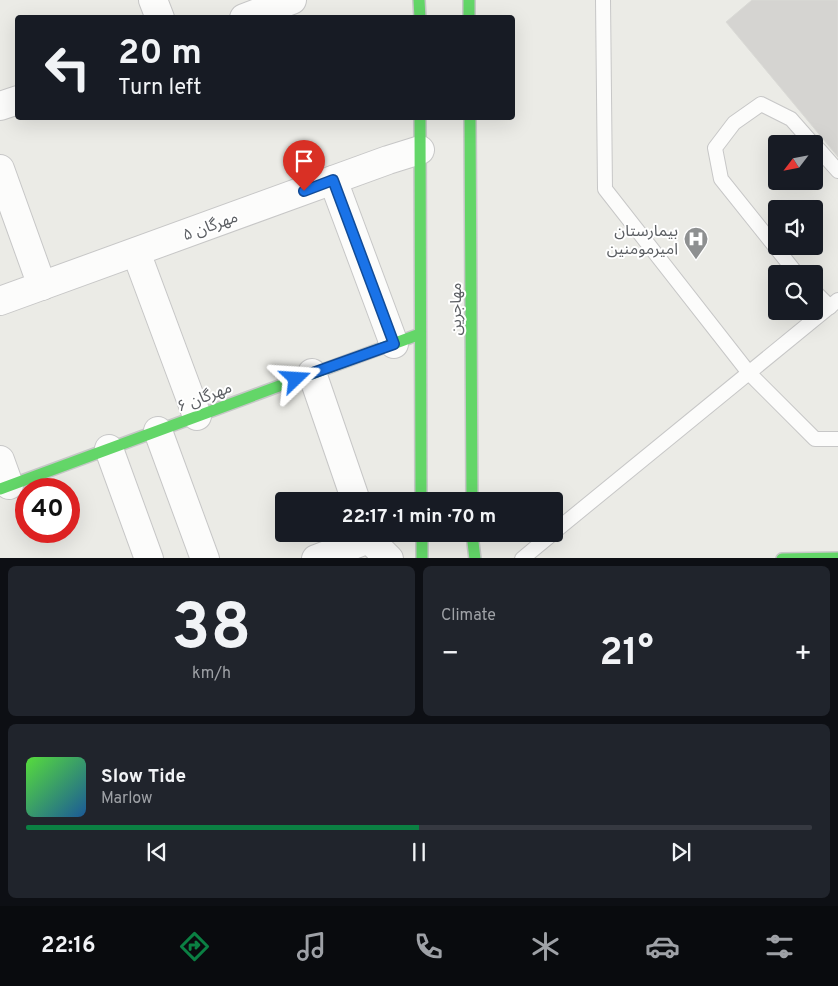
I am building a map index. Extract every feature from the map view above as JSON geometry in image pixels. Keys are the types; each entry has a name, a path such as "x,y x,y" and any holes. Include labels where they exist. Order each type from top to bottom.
{"main road":[{"path":"420,0 420,15"},
{"path":"469,0 469,15"},
{"path":"420,120 421,492"},
{"name":"مهاجرین","path":"470,120 472,492"},
{"name":"مهرگان ۶","path":"5,487 420,334"},
{"path":"422,542 422,558"},
{"path":"473,542 474,558"},
{"path":"782,558 838,558"}],"street":[{"path":"154,0 159,15"},
{"path":"252,15 292,0"},
{"path":"0,106 15,101"},
{"name":"مهرگان ۵","path":"0,301 420,150"},
{"path":"0,170 42,286"},
{"path":"333,180 394,344"},
{"path":"136,252 196,416"},
{"path":"312,373 353,492"},
{"path":"158,431 205,558"},
{"path":"109,449 149,558"},
{"path":"0,460 5,487"},
{"path":"316,558 354,542"},
{"path":"374,542 389,558"}],"lane":[{"path":"603,0 605,189 749,373 815,439 838,439"},
{"path":"790,265 721,179 715,148 734,123 761,104 791,119 806,135"},
{"path":"823,154 838,171"},
{"path":"563,525 834,304 823,297"},
{"path":"522,558 542,542"}],"building":[{"path":"752,0 838,0 838,157 823,139 823,135 820,135 726,22"}],"traffic: fast":[{"path":"419,0 420,15"},
{"path":"469,0 469,15"},
{"path":"420,120 421,492"},
{"path":"470,120 472,492"},
{"path":"0,489 420,334"},
{"path":"422,542 422,558"},
{"path":"473,542 475,558"}],"place":[{"name":"بیمارستان امیرمومنین","path":"696,260"}],"route":[{"path":"296,379 394,344 333,180 304,191"}]}
